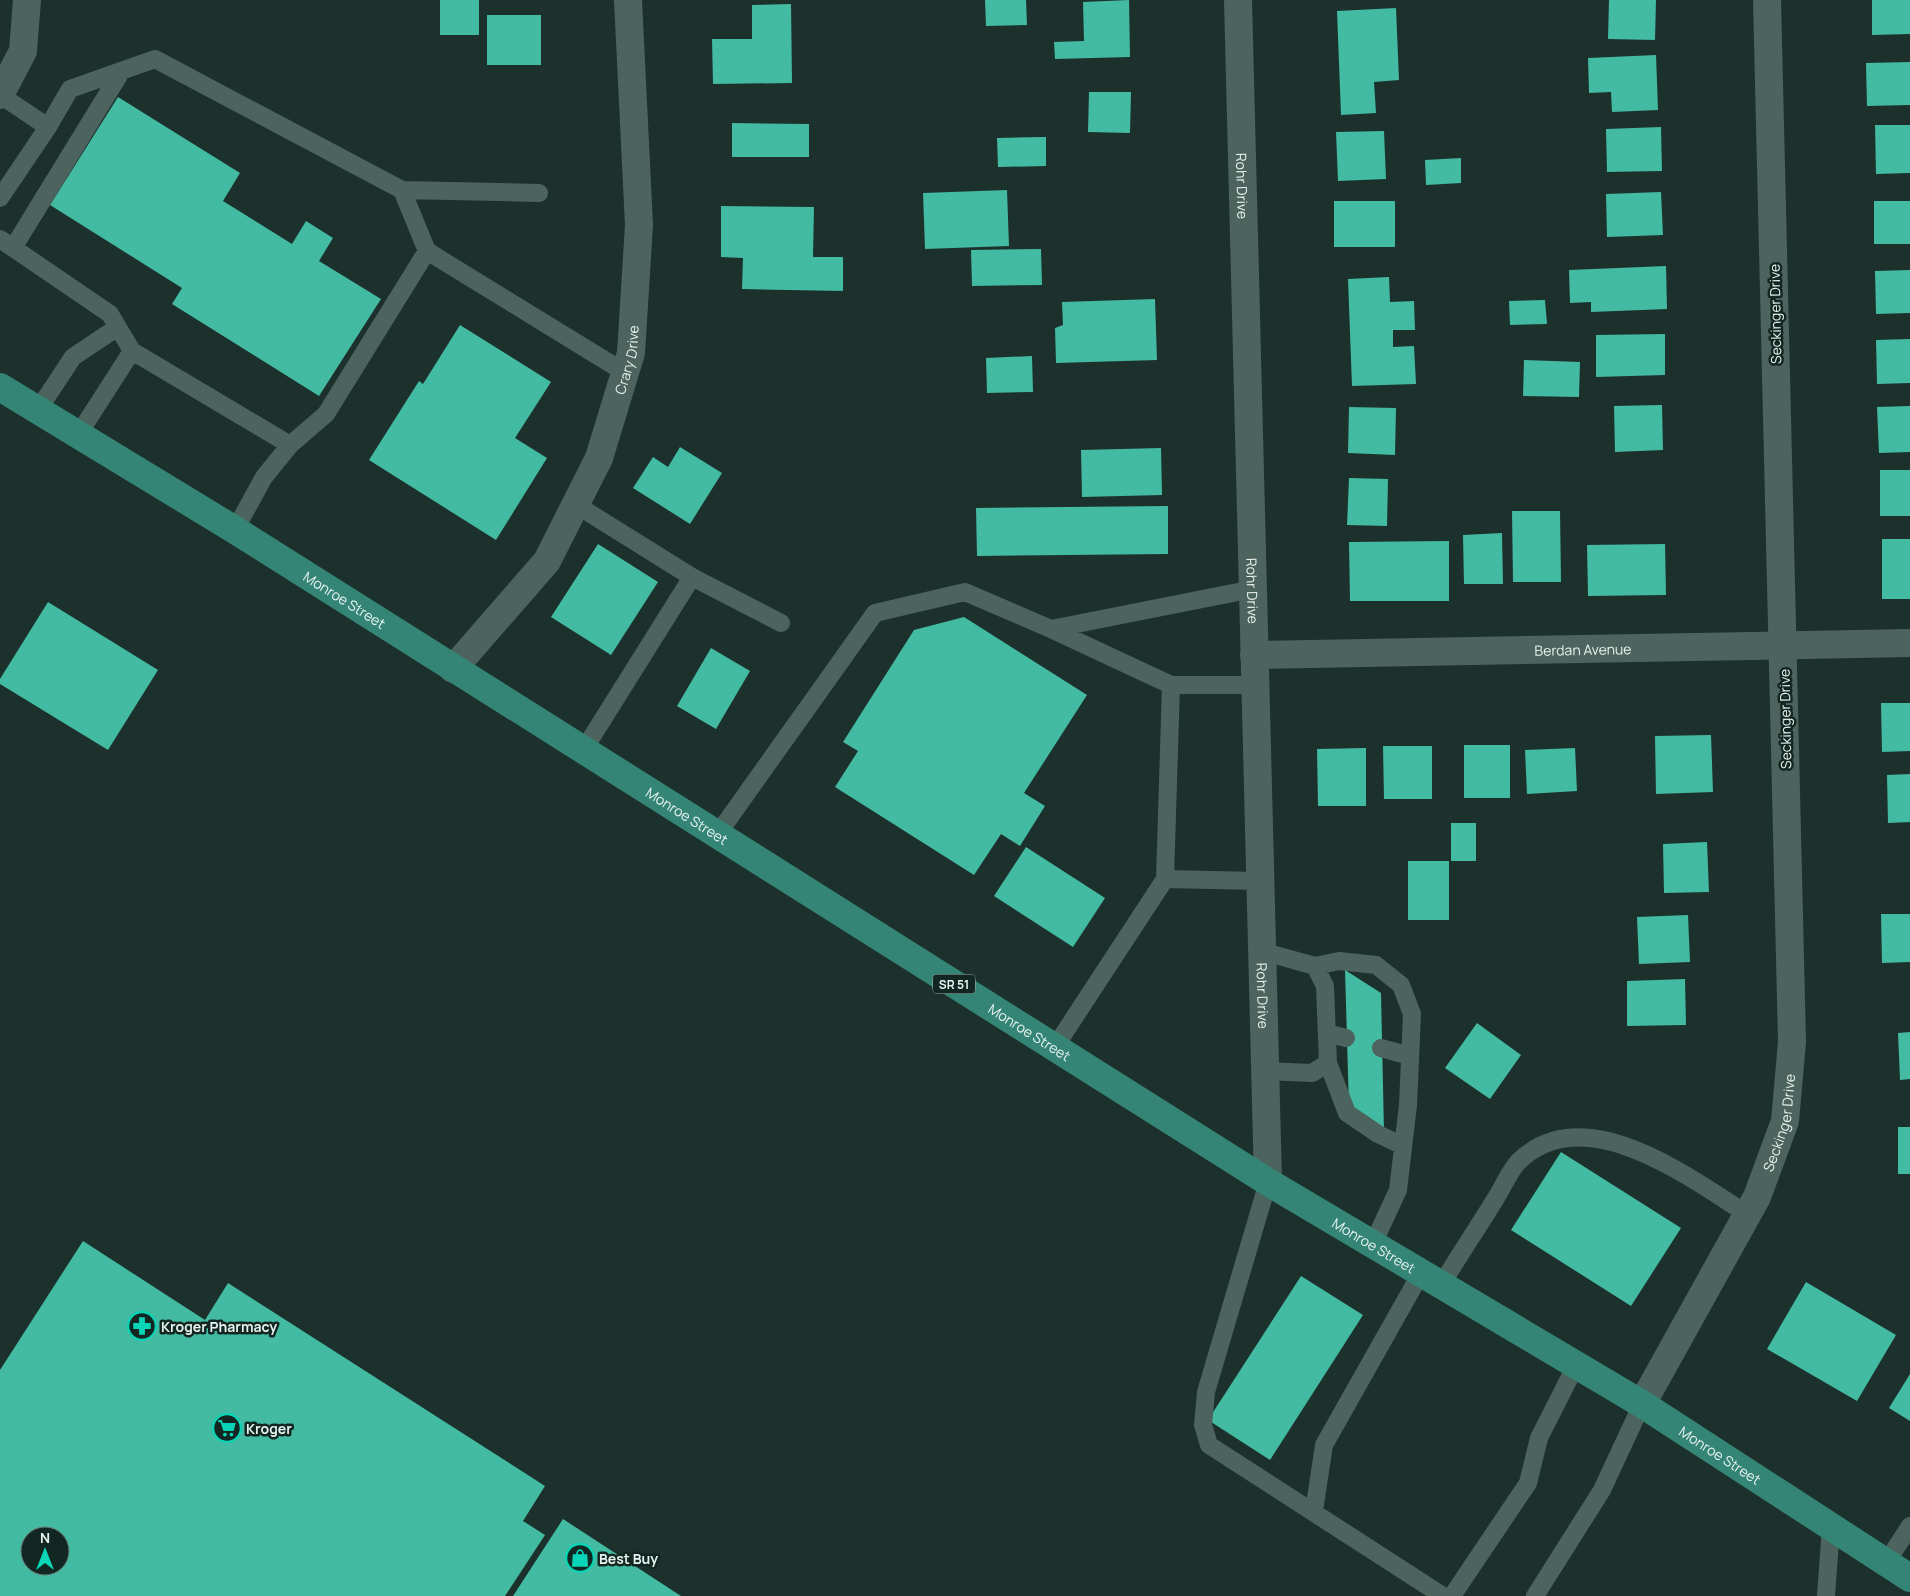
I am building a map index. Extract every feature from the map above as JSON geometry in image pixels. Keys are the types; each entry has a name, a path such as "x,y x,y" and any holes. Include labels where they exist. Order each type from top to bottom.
{"main road":[{"name":"Monroe Street","path":"0,387 234,530 1268,1182 1642,1404 1910,1578"}],"street":[{"path":"0,95 23,51 27,0"},
{"name":"Crary Drive","path":"453,669 548,561 599,458 631,353 639,225 628,0"},
{"name":"Rohr Drive","path":"1238,0 1268,1182"},
{"name":"Seckinger Drive","path":"1642,1404 1757,1197 1785,1121 1792,1042 1784,645 1767,0"},
{"name":"Berdan Avenue","path":"1254,655 1910,643"}],"lane":[{"path":"0,198 48,127 70,89 155,59 402,190 539,193"},
{"path":"121,72 7,243 110,314 132,351 290,445"},
{"path":"0,95 48,127"},
{"path":"402,190 427,251 624,372"},
{"path":"234,530 264,477 290,445 326,414 427,251"},
{"path":"38,410 73,357 118,327"},
{"path":"78,435 132,351"},
{"path":"576,504 692,577 781,623"},
{"path":"583,751 692,577"},
{"path":"1051,629 1253,589"},
{"path":"717,836 875,613 964,592 1051,629 1171,685 1255,685"},
{"path":"1055,1047 1165,879 1171,685"},
{"path":"1165,879 1259,881"},
{"path":"1261,951 1314,966 1339,961 1376,965 1401,985 1412,1014 1408,1105 1404,1146 1398,1190 1373,1244"},
{"path":"1314,966 1325,986 1328,1063 1347,1113 1378,1134 1404,1146"},
{"path":"1327,1033 1346,1038"},
{"path":"1381,1048 1410,1056"},
{"path":"1265,1071 1312,1073 1328,1063"},
{"path":"1314,1510 1324,1445 1431,1279 1518,1163 1543,1144 1570,1139 1601,1139 1641,1151 1747,1214"},
{"path":"1268,1182 1206,1392 1203,1426 1209,1445 1314,1510 1444,1596 1528,1483 1538,1438 1576,1365"},
{"path":"1535,1596 1602,1490 1642,1404"},
{"path":"1886,1562 1910,1526"},
{"path":"1826,1596 1831,1527"}],"building":[{"path":"440,0 479,0 479,35 440,35"},
{"path":"985,0 1026,0 1027,25 986,26"},
{"path":"1129,0 1130,57 1055,59 1054,42 1084,41 1083,2"},
{"path":"1609,0 1656,0 1655,40 1608,39"},
{"path":"1872,0 1910,0 1910,34 1872,35"},
{"path":"791,4 792,83 713,84 712,39 752,39 752,5"},
{"path":"1396,8 1399,80 1374,82 1376,113 1341,115 1337,11"},
{"path":"487,15 541,15 541,65 487,65"},
{"path":"1656,55 1658,110 1612,112 1611,92 1589,93 1588,58"},
{"path":"1910,62 1910,105 1867,106 1866,63"},
{"path":"1089,92 1131,92 1130,133 1088,132"},
{"path":"118,97 240,173 223,201 292,244 306,221 333,238 319,261 381,299 319,396 172,304 182,288 50,205"},
{"path":"732,123 809,124 809,157 732,157"},
{"path":"1875,125 1910,125 1910,173 1876,174"},
{"path":"1661,127 1662,171 1607,172 1606,129"},
{"path":"1384,131 1386,179 1338,181 1336,132"},
{"path":"1046,137 1046,166 998,167 997,138"},
{"path":"1461,158 1461,183 1426,185 1425,160"},
{"path":"1007,190 1009,246 925,249 923,193"},
{"path":"1661,192 1663,235 1607,237 1606,194"},
{"path":"1334,201 1395,201 1395,247 1334,247"},
{"path":"1874,201 1910,201 1910,244 1874,244"},
{"path":"721,206 814,207 813,257 843,257 843,291 742,289 743,258 721,257"},
{"path":"1041,249 1042,285 972,286 971,250"},
{"path":"1666,266 1667,309 1591,312 1591,302 1570,303 1569,270"},
{"path":"1910,270 1910,313 1876,314 1875,271"},
{"path":"1389,277 1390,302 1414,301 1415,330 1393,330 1393,347 1414,346 1416,384 1352,386 1348,279"},
{"path":"1155,299 1157,360 1056,363 1055,328 1063,325 1062,302"},
{"path":"1545,300 1547,324 1510,325 1509,301"},
{"path":"460,325 551,382 515,438 547,458 496,540 369,460 419,381 423,384"},
{"path":"1665,334 1665,375 1596,377 1596,335"},
{"path":"1910,339 1910,383 1877,384 1876,340"},
{"path":"1032,356 1033,392 987,393 986,358"},
{"path":"1524,360 1580,362 1579,397 1523,396"},
{"path":"1662,405 1663,450 1615,452 1614,406"},
{"path":"1910,406 1910,452 1879,453 1877,407"},
{"path":"1349,407 1396,408 1395,455 1348,453"},
{"path":"680,447 722,473 690,524 633,488 653,457 668,467"},
{"path":"1161,448 1162,495 1082,497 1081,450"},
{"path":"1880,470 1910,470 1910,516 1880,516"},
{"path":"1349,478 1388,479 1387,526 1347,525"},
{"path":"1168,506 1168,554 977,556 976,508"},
{"path":"1512,511 1560,511 1561,582 1513,582"},
{"path":"1502,533 1503,584 1464,584 1463,535"},
{"path":"1882,539 1910,539 1910,599 1882,599"},
{"path":"1449,541 1449,601 1350,601 1349,542"},
{"path":"598,544 658,582 611,655 551,617"},
{"path":"1665,544 1666,595 1588,596 1587,545"},
{"path":"48,602 158,670 108,750 0,684 0,679"},
{"path":"964,617 1087,695 1024,793 1045,806 1020,846 1001,834 974,875 835,787 858,751 843,742 914,630"},
{"path":"711,648 750,671 716,729 677,706"},
{"path":"1881,703 1910,703 1910,751 1882,752"},
{"path":"1711,735 1713,792 1656,794 1655,736"},
{"path":"1464,745 1510,745 1510,798 1464,798"},
{"path":"1383,746 1432,746 1432,799 1384,799"},
{"path":"1366,748 1366,806 1318,806 1317,749"},
{"path":"1575,748 1577,791 1527,794 1525,750"},
{"path":"1910,774 1910,822 1888,823 1887,775"},
{"path":"1451,823 1476,823 1476,861 1451,861"},
{"path":"1707,842 1709,892 1664,893 1663,844"},
{"path":"1026,847 1105,898 1073,947 994,896"},
{"path":"1408,861 1449,861 1449,920 1408,920"},
{"path":"1881,914 1910,914 1910,962 1882,963"},
{"path":"1688,915 1690,962 1639,964 1637,917"},
{"path":"1345,970 1381,993 1384,1132 1349,1108"},
{"path":"1685,979 1686,1025 1627,1026 1627,981"},
{"path":"1477,1023 1521,1055 1490,1099 1445,1068"},
{"path":"1910,1032 1910,1079 1900,1080 1898,1033"},
{"path":"1898,1127 1910,1127 1910,1174 1898,1174"},
{"path":"1561,1152 1681,1228 1631,1306 1511,1230"},
{"name":"Kroger","path":"83,1241 205,1320 228,1283 545,1486 523,1521 545,1535 505,1596 0,1596 0,1370"},
{"path":"1301,1276 1363,1315 1270,1460 1208,1420"},
{"path":"1806,1282 1896,1335 1857,1401 1767,1349"},
{"path":"1910,1374 1910,1421 1889,1408"},
{"name":"Best Buy","path":"563,1519 681,1596 513,1596"}],"place":[{"name":"Kroger Pharmacy","path":"142,1326"},
{"name":"Kroger","path":"227,1428"},
{"name":"Best Buy","path":"580,1558"}]}
